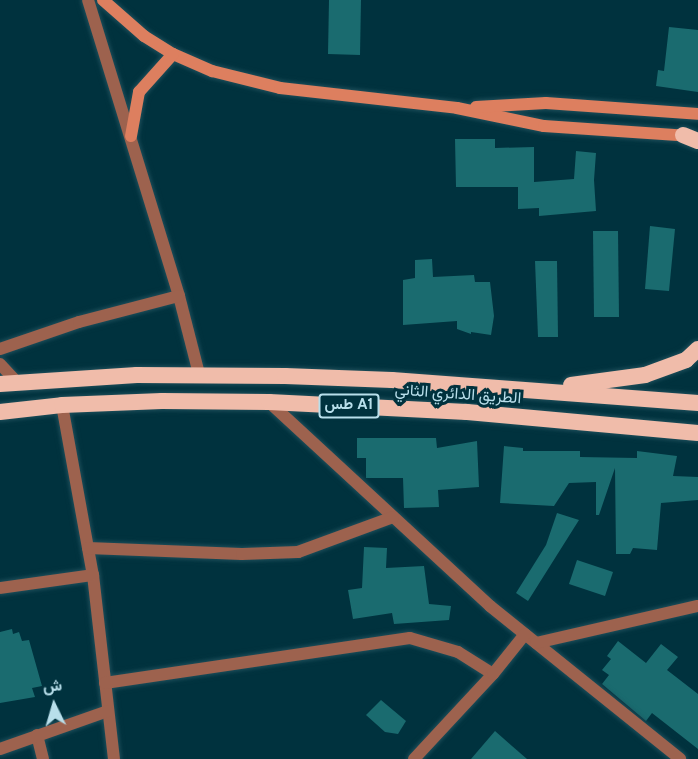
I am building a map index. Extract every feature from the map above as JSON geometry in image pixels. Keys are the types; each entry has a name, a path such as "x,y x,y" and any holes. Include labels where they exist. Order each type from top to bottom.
{"highway":[{"path":"519,389 603,382 645,375 686,360 698,349"},
{"name":"الطريق الدائري الثاني","path":"0,384 199,374 392,380 698,403"},
{"name":"الطريق الدائري الثاني","path":"0,412 62,405 162,401 269,402 467,412 698,433"},
{"path":"656,430 698,440"}],"main road":[{"path":"103,0 144,36 173,54 213,71 280,88 457,108 544,126 693,138"},
{"path":"131,136 139,92 173,54"},
{"path":"457,108 546,103 698,114"}],"street":[{"path":"88,0 105,63 131,136 179,296 199,374"},
{"path":"0,349 79,322 179,296"},
{"path":"0,364 18,383"},
{"path":"269,402 490,606 680,759"},
{"path":"62,405 93,575 114,759"},
{"path":"88,548 242,554 297,552 393,517"},
{"path":"0,588 93,575"},
{"path":"536,643 698,606"},
{"path":"414,759 493,674 525,634"},
{"path":"105,683 410,638 458,652 493,674"},
{"path":"0,749 108,711"},
{"path":"37,735 43,759"}],"building":[{"path":"329,0 361,0 360,55 328,54"},
{"path":"669,27 698,30 698,92 656,86 658,70 664,71"},
{"path":"455,139 495,139 495,148 534,147 534,182 574,179 576,151 596,153 594,180 596,211 539,216 539,208 518,209 518,187 456,187"},
{"path":"650,226 675,229 669,291 645,289"},
{"path":"593,231 618,231 619,317 594,317"},
{"path":"432,259 433,277 474,275 475,282 490,282 494,316 491,335 471,332 471,334 457,329 457,321 403,325 403,280 415,278 415,260"},
{"path":"535,261 557,261 558,337 538,337"},
{"path":"357,438 436,438 437,448 477,441 479,487 438,490 439,507 404,508 403,478 366,478 366,458 357,458"},
{"path":"504,446 523,448 523,451 580,451 580,457 637,458 637,451 677,456 673,476 698,477 698,500 661,503 657,550 633,548 630,554 616,554 615,468 599,515 596,515 596,482 569,483 554,506 500,503"},
{"path":"557,513 579,520 528,601 516,593 546,545"},
{"path":"364,547 387,548 386,568 424,566 429,604 451,606 449,620 394,624 392,613 353,619 348,590 362,588"},
{"path":"577,560 613,572 605,596 569,584"},
{"path":"12,629 13,634 19,632 22,641 29,640 42,686 32,688 35,697 0,703 0,632"},
{"path":"618,641 646,663 661,644 678,657 667,670 698,694 698,749 652,713 646,721 602,684 609,675 602,670 611,659 607,656"},
{"path":"381,700 406,721 398,734 385,732 366,715"},
{"path":"495,731 527,759 471,759"}]}
